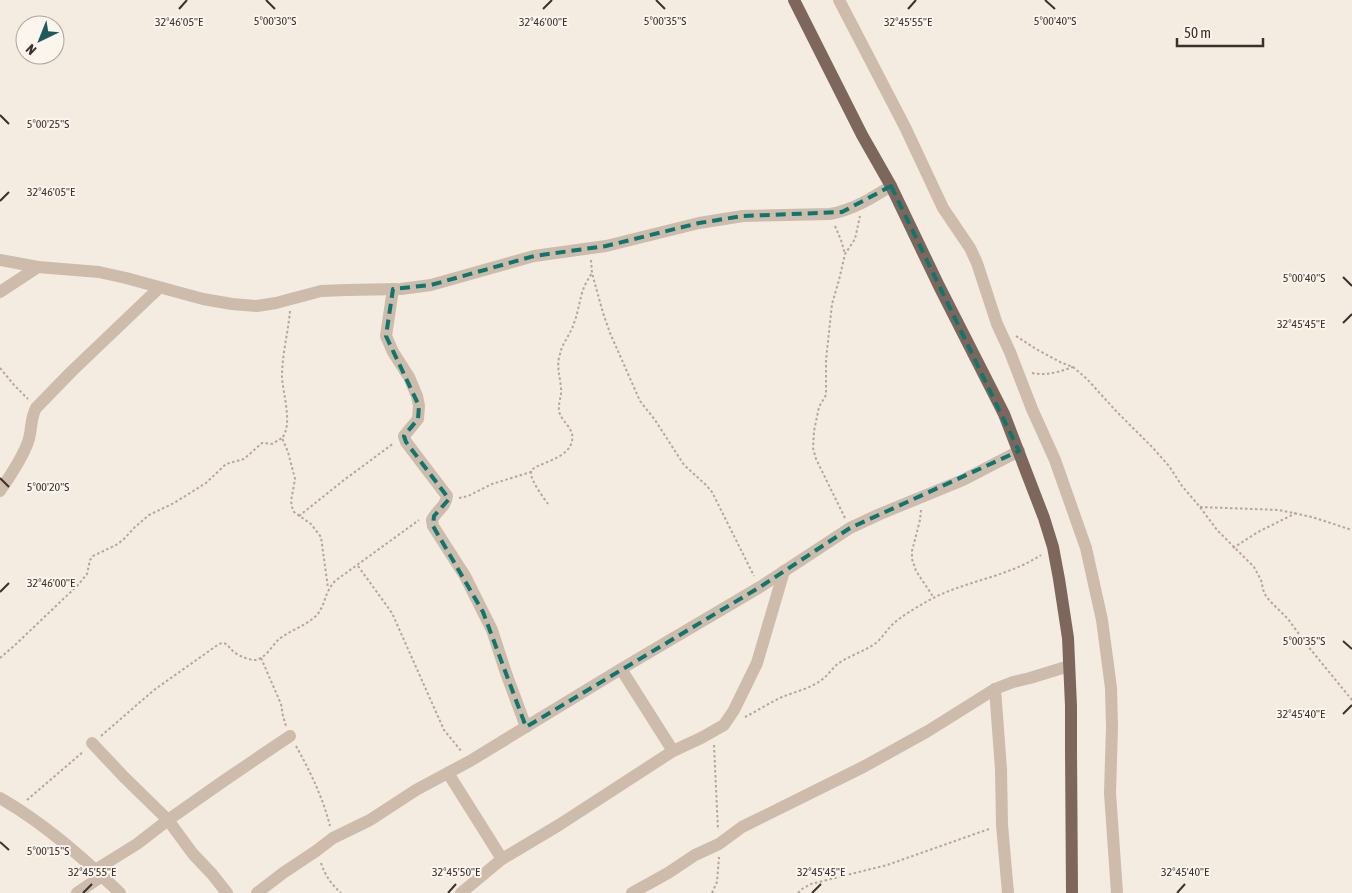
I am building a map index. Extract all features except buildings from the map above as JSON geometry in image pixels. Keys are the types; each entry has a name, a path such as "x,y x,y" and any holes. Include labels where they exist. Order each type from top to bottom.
{"main road":[{"path":"794,0 862,135 891,186 1004,414 1044,518 1059,578 1067,630 1071,706 1072,893"}],"street":[{"path":"839,0 905,127 943,208 970,248 977,263 997,324 1055,460 1076,516 1088,556 1102,620 1111,688 1110,793 1117,893"},
{"path":"0,260 38,267 99,272 203,299 258,306 321,292 355,289 393,289 431,285 534,256 606,246 699,223 743,216 830,214 842,212 861,204 891,186"},
{"path":"0,292 38,267"},
{"path":"0,491 27,444 36,408 159,288"},
{"path":"393,289 386,336 393,352 409,377 419,406 418,419 404,436 409,447 448,496 447,501 432,520 433,526 465,576 492,630 526,726"},
{"path":"257,893 332,838 370,820 416,790 470,762 526,726 760,587 850,528 963,480 1019,451"},
{"path":"461,893 502,859 559,825 673,751 719,728 728,719 757,663 784,571"},
{"path":"632,893 695,855 719,844 742,827 865,766 928,731 995,689 1069,666"},
{"path":"621,669 673,751"},
{"path":"995,689 1002,825 1008,893"},
{"path":"77,893 99,873 168,820 290,736"},
{"path":"92,743 168,820 193,854 227,893"},
{"path":"448,773 502,859"},
{"path":"0,798 18,808 65,844 120,893"}],"path":[{"path":"850,528 816,459 813,448 819,407 826,396 826,360 831,310 845,254 855,239 858,230 861,204"},
{"path":"830,214 845,254"},
{"path":"591,248 592,273 603,313 640,401 655,420 684,465 712,492 760,587"},
{"path":"447,501 468,496 492,484 531,472 536,467 566,452 570,447 573,440 571,430 560,414 559,409 562,388 558,372 558,362 560,353 575,322 582,292 592,273"},
{"path":"0,658 78,585 87,574 90,560 93,556 123,540 149,515 174,503 206,483 226,464 244,459 262,443 272,444 279,442 286,434 287,418 282,369 292,299"},
{"path":"997,324 1036,349 1073,367 1162,457 1216,530 1254,567 1261,580 1264,593 1288,619 1352,700"},
{"path":"1016,370 1043,374 1060,372 1073,367"},
{"path":"0,368 36,408"},
{"path":"300,516 344,480 404,436"},
{"path":"18,808 154,690 218,644 223,642 239,656 255,660 261,658 278,640 293,629 306,624 322,607 328,588 322,537 311,524 294,512 291,501 295,479 282,438"},
{"path":"531,472 548,504"},
{"path":"920,498 922,509 912,551 912,559 916,571 934,598"},
{"path":"1200,507 1263,509 1296,513 1352,530"},
{"path":"1233,548 1258,532 1296,513"},
{"path":"328,588 421,519 432,520"},
{"path":"728,719 736,721 822,680 833,667 878,642 905,615 934,598 1028,564 1052,547"},
{"path":"358,566 392,613 444,730 470,762"},
{"path":"261,658 282,704 283,716 290,736 312,776 332,838"},
{"path":"712,893 719,872 714,742 719,728"},
{"path":"798,893 811,884 888,865 1002,825"},
{"path":"316,851 324,871 341,893"}],"highlighted area":[{"path":"891,186 1019,451 850,528 760,587 526,727 483,612 433,526 434,516 449,499 406,442 404,436 418,419 419,406 386,336 393,289 431,285 534,256 606,246 699,223 743,216 842,212"}]}
